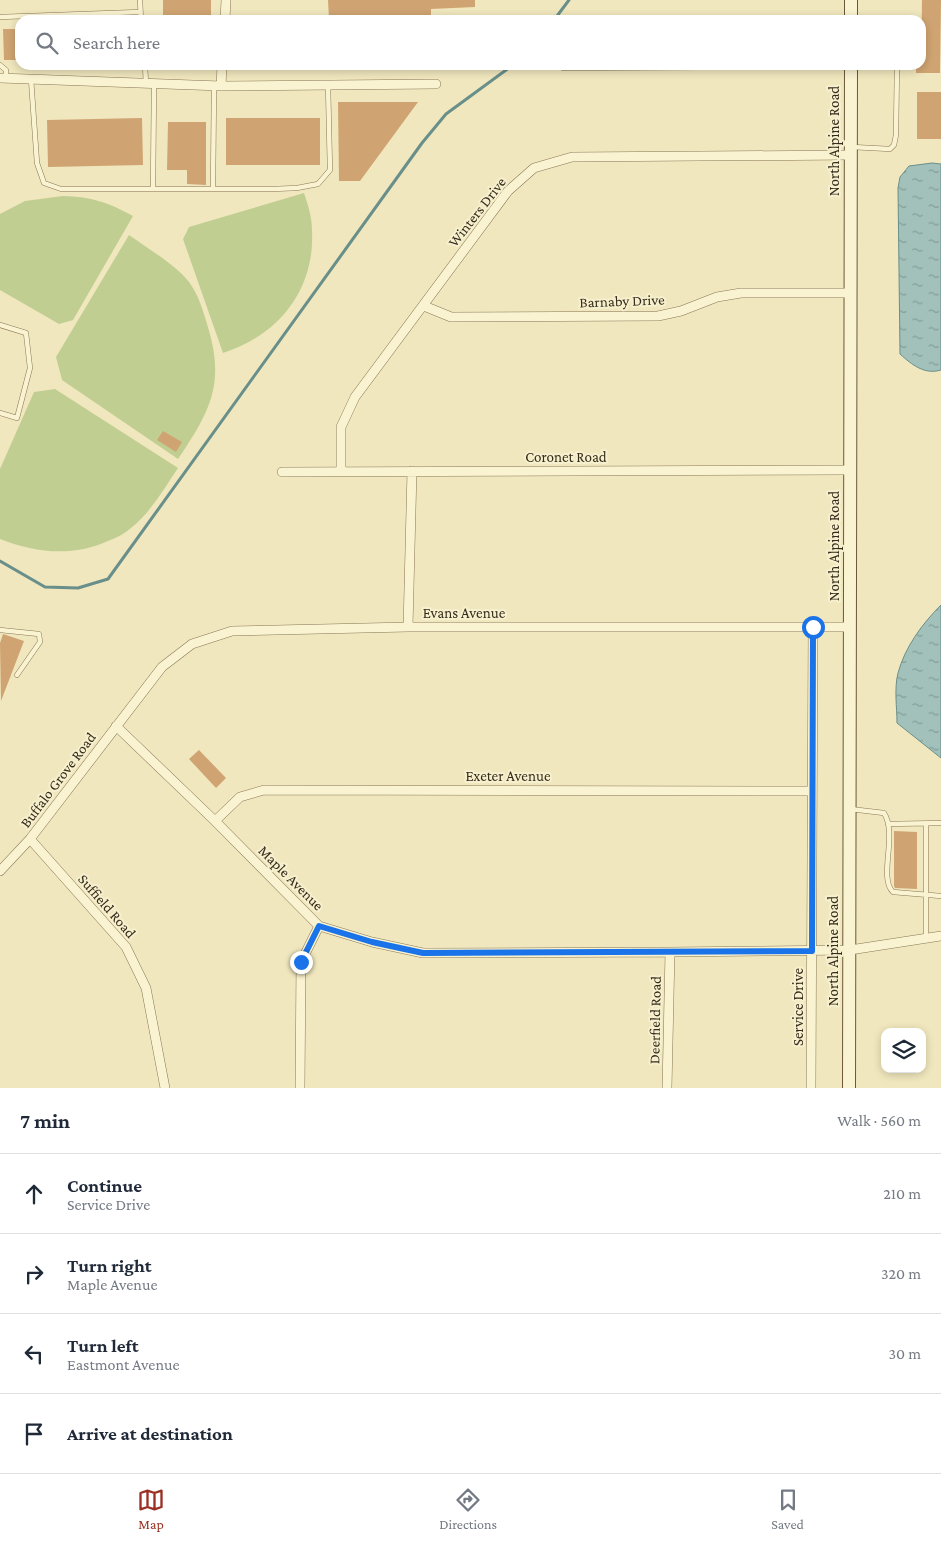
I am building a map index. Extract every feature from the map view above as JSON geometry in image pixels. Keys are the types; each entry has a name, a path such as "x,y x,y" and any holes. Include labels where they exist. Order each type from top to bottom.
{"main road":[{"path":"851,0 851,15"},
{"name":"North Alpine Road","path":"849,1088 851,70"}],"street":[{"path":"225,15 226,0"},
{"path":"218,86 221,70"},
{"path":"3,78 218,86 436,84"},
{"name":"Winters Drive","path":"341,472 341,427 355,397 508,191 534,168 572,157 851,151"},
{"name":"Barnaby Drive","path":"424,306 451,317 658,316 681,311 717,297 741,292 851,294"},
{"name":"Coronet Road","path":"282,472 850,470"},
{"path":"408,627 412,471"},
{"name":"Evans Avenue","path":"116,726 162,667 192,644 232,631 408,627 850,627"},
{"name":"Service Drive","path":"811,1088 813,627"},
{"name":"Maple Avenue","path":"116,726 319,926 372,942 423,953 812,951 850,950 941,936"},
{"name":"Buffalo Grove Road","path":"0,871 30,839 116,726"},
{"name":"Exeter Avenue","path":"215,822 240,797 264,790 812,791"},
{"name":"Suffield Road","path":"30,839 126,947 146,988 165,1088"},
{"path":"300,1088 301,962 319,926"},
{"name":"Deerfield Road","path":"667,1088 670,952"}],"lane":[{"path":"140,0 140,15"},
{"path":"56,15 140,12"},
{"path":"0,17 15,16"},
{"path":"0,65 6,70 3,78"},
{"path":"146,70 150,84 154,189"},
{"path":"851,151 890,149 894,145 896,135 897,70"},
{"path":"31,79 37,163 44,183 61,189 289,188 318,184 330,170 328,85"},
{"path":"213,189 218,86"},
{"path":"0,325 26,333 30,368 17,418 0,413"},
{"path":"0,630 39,634 40,642 16,675"},
{"path":"850,809 884,813 888,824 888,879 890,889 893,892 941,896"},
{"path":"888,824 941,823"},
{"path":"926,824 926,938"}],"green space":[{"path":"304,193 312,230 311,252 307,272 300,291 290,307 277,322 261,335 223,353 183,239 189,227"},
{"path":"63,196 99,201 133,216 73,320 59,324 0,290 0,214 25,201"},
{"path":"129,235 169,263 189,282 202,308 213,345 215,380 212,396 199,426 178,459 62,380 56,357"},
{"path":"55,389 178,468 151,508 123,534 95,546 68,551 40,550 0,539 0,469 34,392"}],"water":[{"path":"932,163 941,164 941,370 935,371 919,368 900,354 898,188 900,177 909,166"},
{"path":"941,605 941,758 897,723 896,692 898,673 905,654 921,628"}],"building":[{"path":"163,0 211,0 211,15 163,15"},
{"path":"328,0 475,0 475,7 431,9 431,15 329,15"},
{"path":"922,0 941,0 940,73 916,73 916,70 926,70 926,15 922,15"},
{"path":"3,29 15,29 15,60 4,60"},
{"path":"917,92 941,92 941,139 917,139"},
{"path":"338,102 418,102 360,181 339,181"},
{"path":"142,118 143,165 48,167 47,120"},
{"path":"226,118 320,118 320,165 226,165"},
{"path":"168,122 206,122 206,185 187,184 187,170 167,170"},
{"path":"163,431 182,442 176,452 157,440"},
{"path":"3,634 24,641 1,701 0,643"},
{"path":"199,750 226,778 216,788 189,759"},
{"path":"894,831 917,832 917,889 895,888 894,886"}],"waterway":[{"path":"558,15 569,0"},
{"path":"0,561 45,587 78,588 108,579 422,143 446,114 506,70"}],"route":[{"path":"301,962 319,926 372,942 423,953 812,951 813,627"}]}
